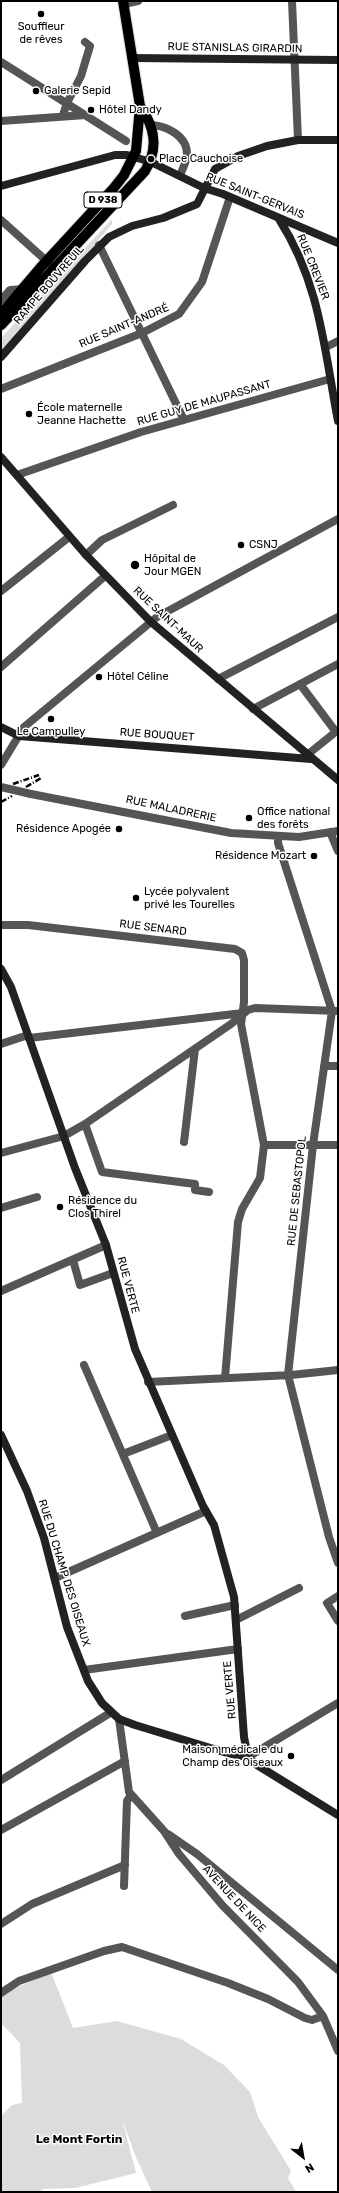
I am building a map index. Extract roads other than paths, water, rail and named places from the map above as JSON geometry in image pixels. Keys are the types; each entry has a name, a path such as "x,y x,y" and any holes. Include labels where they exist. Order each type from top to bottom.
{"main road":[{"name":"D 938","path":"1,325 139,178 142,159 138,142 140,106 124,3"},
{"name":"D 938","path":"1,314 24,289 46,261 113,189 124,175 142,159 154,145 152,125 140,106"}],"street":[{"path":"124,3 138,1"},
{"path":"292,1 298,140"},
{"path":"63,115 67,103 81,76 90,46 85,42"},
{"name":"RUE STANISLAS GIRARDIN","path":"132,58 338,60"},
{"path":"1,62 126,141"},
{"path":"1,120 24,120 63,115 86,115"},
{"path":"152,125 170,129 184,144 187,156 180,174"},
{"name":"RAMPE BOUVREUIL","path":"1,357 99,245 109,237 132,226 163,218 196,204 215,169 229,160 267,146 298,140 338,140"},
{"path":"1,186 108,156 142,159"},
{"name":"RUE SAINT-GERVAIS","path":"142,159 180,174 204,188 230,196 338,243"},
{"name":"RUE SAINT-ANDRÉ","path":"1,389 142,333 172,319 198,291 215,247 230,196"},
{"name":"RUE CREVIER","path":"278,218 300,258 314,295 326,347 338,421"},
{"path":"1,220 54,268"},
{"path":"99,245 184,420"},
{"path":"1,300 10,290 24,289"},
{"path":"326,347 338,341"},
{"name":"RUE GUY DE MAUPASSANT","path":"17,475 141,432 330,379"},
{"name":"RUE SAINT-MAUR","path":"1,457 105,576 151,622 338,780"},
{"path":"86,555 102,540 173,505"},
{"path":"1,765 28,723 157,617 338,519"},
{"path":"1,591 70,537"},
{"path":"1,667 105,576"},
{"path":"218,679 338,617"},
{"path":"253,709 338,664"},
{"path":"300,684 337,731 310,757"},
{"name":"RUE BOUQUET","path":"1,727 19,736 310,757"},
{"name":"RUE MALADRERIE","path":"1,787 231,833 299,838 334,832"},
{"path":"334,832 338,851"},
{"path":"1,1153 64,1136 85,1124 195,1049 243,1013 254,1008 335,1011 278,843 278,836"},
{"name":"RUE SENARD","path":"1,925 28,925 235,949 242,953 244,960 243,1013 241,1024 264,1145 260,1178 242,1209 238,1222 225,1378"},
{"name":"RUE VERTE","path":"1,969 11,987 64,1136 106,1246 128,1328 148,1382 206,1511 212,1520 222,1551 235,1605 244,1737 248,1757"},
{"name":"RUE DE SEBASTOPOL","path":"288,1375 312,1145 324,1066 335,1011"},
{"path":"1,1044 28,1037 243,1013"},
{"path":"184,1142 195,1049"},
{"path":"324,1066 338,1066"},
{"path":"85,1124 102,1172 195,1184 194,1190 209,1192"},
{"path":"264,1145 338,1145"},
{"path":"1,1208 37,1197"},
{"path":"1,1292 106,1246"},
{"path":"74,1260 80,1285 113,1273"},
{"path":"84,1365 157,1533"},
{"path":"148,1382 288,1375 338,1370"},
{"path":"288,1375 329,1537 338,1563"},
{"name":"RUE DU CHAMP DES OISEAUX","path":"1,1435 27,1491 44,1538 68,1627 92,1689 110,1712 119,1719 174,1738 248,1757"},
{"path":"123,1454 172,1435"},
{"path":"55,1578 206,1511"},
{"path":"236,1620 299,1588"},
{"path":"338,1596 327,1603 338,1622"},
{"path":"185,1616 235,1605"},
{"path":"84,1670 238,1649"},
{"path":"338,1703 248,1757 256,1765 338,1815"},
{"path":"1,1780 110,1712"},
{"path":"119,1719 127,1787 131,1795 127,1801 124,1886"},
{"path":"1,1830 125,1761"},
{"name":"AVENUE DE NICE","path":"131,1795 164,1831 178,1854 223,1906 298,1982 324,2016 338,2051"},
{"path":"164,1831 197,1854 338,1970"},
{"path":"1,1924 32,1904 125,1866"},
{"path":"1,1993 19,1981 117,1947 127,1948 228,1983 268,1999 305,2018 312,2020 324,2016"}],"railway":[{"path":"13,784 39,775"},
{"path":"26,787 41,778"},
{"path":"1,802 12,796"}],"place":[{"name":"Souffleur de rêves","path":"41,14"},
{"name":"Galerie Sepid","path":"36,91"},
{"name":"Hôtel Dandy","path":"91,110"},
{"name":"Place Cauchoise","path":"151,159"},
{"name":"École maternelle Jeanne Hachette","path":"29,414"},
{"name":"CSNJ","path":"241,545"},
{"name":"Hôpital de Jour MGEN","path":"135,565"},
{"name":"Hôtel Céline","path":"99,677"},
{"name":"Le Campulley","path":"51,719"},
{"name":"Office national des forêts","path":"249,818"},
{"name":"Résidence Apogée","path":"119,829"},
{"name":"Résidence Mozart","path":"314,856"},
{"name":"Lycée polyvalent privé les Tourelles","path":"136,898"},
{"name":"Résidence du Clos Thirel","path":"60,1207"},
{"name":"Maison médicale du Champ des Oiseaux","path":"291,1756"}],"district":[{"name":"Le Mont Fortin","path":"79,2140"}]}
